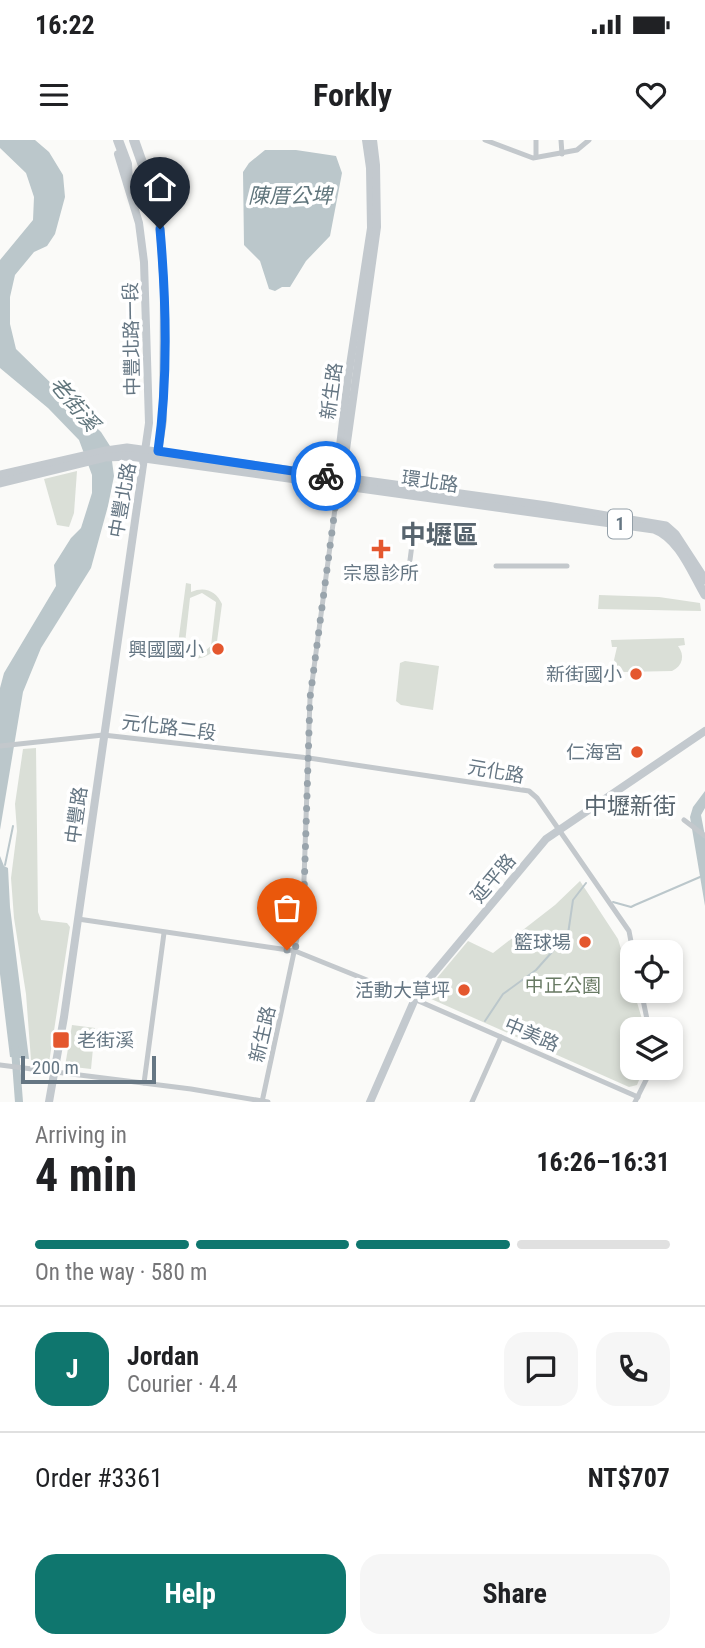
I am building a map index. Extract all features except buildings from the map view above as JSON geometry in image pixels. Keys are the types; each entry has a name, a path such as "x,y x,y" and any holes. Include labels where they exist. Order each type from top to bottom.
{"highway":[{"path":"116,140 127,164 128,182"},
{"path":"127,164 132,167 138,163 136,140"},
{"path":"136,140 152,191"}],"main road":[{"name":"中豐北路一段","path":"116,140 139,223 146,284 149,424 144,454"},
{"name":"新生路","path":"339,480 371,228 370,168 366,140"},
{"path":"339,480 377,227 373,140"},
{"name":"中豐北路一段","path":"152,191 160,229 164,289 163,420 158,451"},
{"name":"環北路","path":"144,454 158,451 418,493 650,522 666,526 675,534 705,580"},
{"name":"環北路","path":"66,464 116,452 339,480"},
{"name":"中豐北路","path":"128,563 144,454"},
{"name":"1","path":"0,475 66,464"},
{"name":"1","path":"0,483 66,464"},
{"name":"環北路","path":"501,504 661,532 676,546 705,595"},
{"name":"中豐路","path":"55,1102 55,1072 128,563"},
{"name":"延平路","path":"370,1102 414,999 538,848 557,829 705,732"},
{"name":"中豐路","path":"49,1102 51,1080 55,1072"}],"street":[{"path":"485,140 536,157 578,150 589,140"},
{"path":"536,140 536,157"},
{"path":"561,140 562,154"},
{"name":"新生路","path":"264,1101 295,951 304,893 310,698 339,480"},
{"path":"410,560 413,537"},
{"path":"496,566 568,566"},
{"name":"元化路二段","path":"0,747 103,735 309,758"},
{"name":"元化路","path":"309,758 529,791 537,798 629,932 631,940"},
{"path":"687,822 705,836"},
{"name":"中美路","path":"78,919 295,951 501,1037 636,1100"},
{"path":"144,1083 164,933"},
{"path":"472,1102 501,1037"},
{"path":"4,1066 264,1101"},
{"path":"636,1100 646,1080"}],"green space":[{"path":"77,471 74,513 69,527 57,525 44,479"},
{"path":"186,583 191,584 191,592 210,591 222,604 216,649 200,658 192,658 184,653 183,660 176,659","holes":["202,593 216,602 211,646 196,653 185,643 190,598"]},
{"path":"599,595 659,597 700,603 701,611 598,609"},
{"path":"684,638 685,645 678,646 682,653 681,663 672,671 624,672 619,670 614,660 617,647 612,647 611,640"},
{"path":"405,661 439,666 433,710 401,705 396,701 400,663"},
{"path":"36,748 38,912 41,920 67,923 70,927 49,1063 31,1060 26,994 14,918 11,878 17,831 15,804 23,749"},
{"name":"中正公園","path":"580,881 618,939 620,1003 637,1003 641,1017 620,1017 620,1080 639,1080 637,1085 629,1087 429,998 427,990 468,941 493,953 555,905"},
{"path":"72,1025 95,1028 91,1069 65,1066"}],"water":[{"path":"0,140 35,140 49,152 63,175 65,197 55,234 47,246 34,252 15,275 10,297 10,324 16,349 101,432 110,446 114,476 91,568 41,648 23,692 0,830 0,688 4,673 56,586 54,565 71,538 81,528 92,493 92,475 79,440 48,408 0,368 0,260 33,220 34,197 26,173 0,148"},
{"name":"陳厝公埤","path":"265,150 296,150 336,156 342,173 330,236 306,261 290,287 275,291 269,289 260,261 244,245 243,172 249,163"},
{"path":"705,791 705,808 701,815 705,836 705,906 690,817 693,807"},
{"path":"0,856 4,866 8,868 10,907 29,1059 10,1057 0,974"}],"waterway":[{"path":"5,865 13,826"},
{"path":"613,902 631,907 700,877"},
{"path":"485,1021 503,994 536,970 568,934 573,900 586,883"},
{"name":"老街溪","path":"15,1049 19,1102"}],"way so far":[{"path":"287,950 295,951 303,910 307,853 310,698 338,486 342,478 326,476"}],"place":[{"name":"宗恩診所","path":"381,549"},
{"name":"興國國小","path":"218,649"},
{"name":"新街國小","path":"636,674"},
{"name":"仁海宮","path":"637,752"},
{"name":"籃球場","path":"585,942"},
{"name":"活動大草坪","path":"464,990"},
{"name":"老街溪","path":"61,1040"}],"district":[{"name":"中壢區","path":"439,535"},
{"name":"中壢新街","path":"630,806"}],"route":[{"path":"160,229 164,289 164,375 163,420 158,451 326,476"}]}
